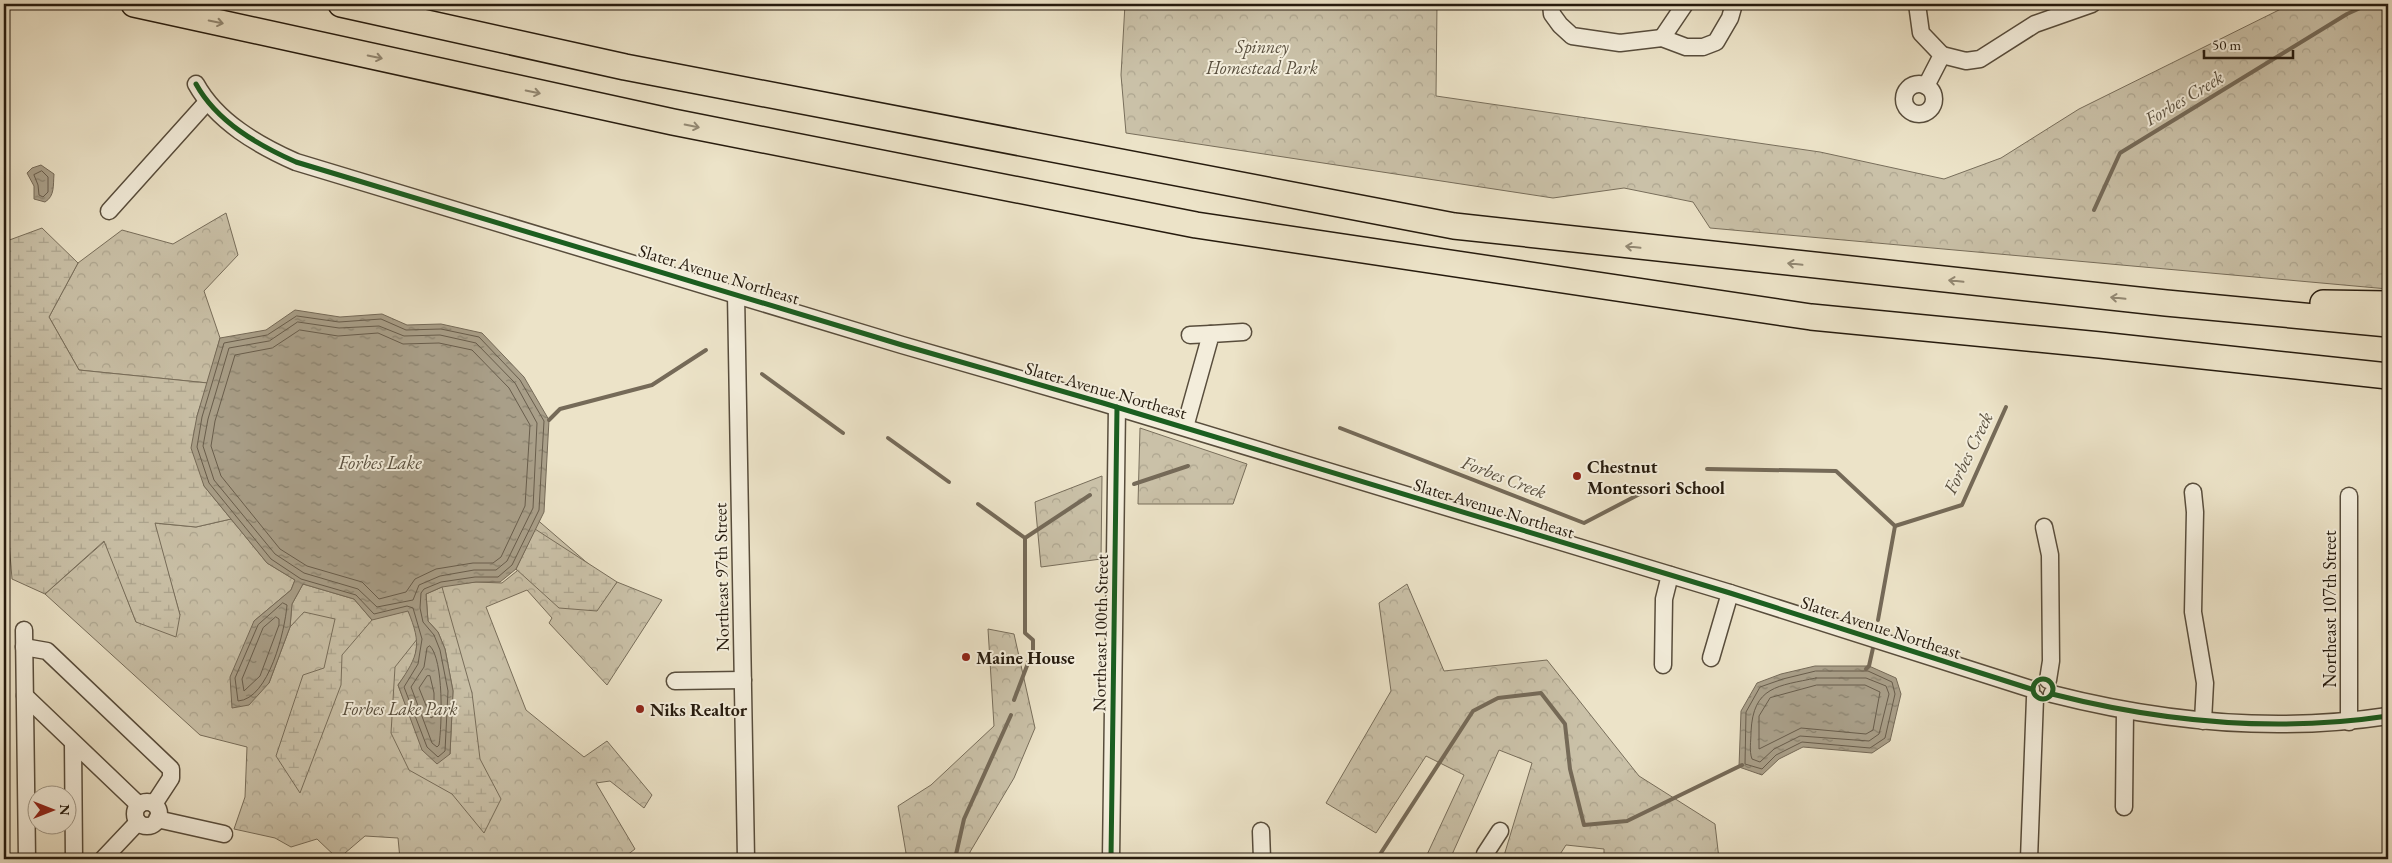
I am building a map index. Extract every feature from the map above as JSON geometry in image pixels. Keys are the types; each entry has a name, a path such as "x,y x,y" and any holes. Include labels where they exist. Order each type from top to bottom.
{"highway":[{"path":"134,4 673,122 1196,225 1811,317 2100,345 2388,376"},
{"path":"341,4 625,67 1454,226 2166,303 2388,324"},
{"path":"2166,303 2388,304"}],"street":[{"path":"1662,38 1684,4"},
{"path":"1552,9 1560,26 1572,36 1620,43 1662,38 1686,47 1703,47 1716,42 1730,18 1734,4"},
{"path":"1917,4 1922,32 1942,56 1966,61 1980,59 2035,24 2092,4"},
{"path":"1926,86 1942,56"},
{"name":"Slater Avenue Northeast","path":"196,84 206,103 246,136 296,162 1185,427 1730,593 2033,694"},
{"path":"109,211 206,103"},
{"name":"Northeast 97th Street","path":"736,294 746,859"},
{"path":"1190,335 1243,332"},
{"path":"1185,427 1211,334"},
{"name":"Northeast 100th Street","path":"1111,859 1117,408"},
{"path":"2193,492 2195,512 2193,612 2205,683 2203,721"},
{"name":"Northeast 107th Street","path":"2349,496 2349,722"},
{"path":"2029,859 2033,694 2043,699 2050,687 2050,555 2044,527"},
{"path":"1663,665 1664,599 1670,575"},
{"path":"1711,658 1730,593"},
{"path":"24,630 27,859"},
{"path":"24,647 47,651 172,770 171,778 150,809 135,815 138,822 103,859"},
{"path":"675,682 743,680"},
{"path":"2050,687 2125,711 2203,721 2295,725 2349,722 2388,716"},
{"path":"25,696 73,743 150,809 224,834"},
{"path":"2124,807 2125,711"},
{"path":"73,743 74,859"},
{"path":"1261,830 1262,859"},
{"path":"1486,859 1485,854 1500,831"}],"green space":[{"name":"Spinney Homestead Park","path":"1125,4 1437,4 1436,96 1820,152 1944,179 2001,158 2079,109 2291,4 2388,4 2388,289 1710,228 1693,202 1624,188 1553,198 1126,133 1121,75"},
{"path":"226,213 238,255 204,291 220,338 208,383 79,370 49,317 78,263 122,230 173,244"},
{"path":"42,228 78,263 49,317 79,370 208,383 197,416 204,486 231,519 196,527 155,523 180,615 176,637 136,622 104,541 45,594 12,579 4,479 4,242"},
{"path":"1140,428 1247,464 1233,504 1138,504"},
{"path":"1102,476 1101,559 1041,567 1035,502"},
{"name":"Forbes Lake Park","path":"534,517 614,586 617,582 662,600 607,685 549,623 552,618 527,590 486,607 526,710 584,757 607,741 652,795 644,808 610,781 596,783 635,849 622,859 400,859 398,838 365,836 338,859 317,839 291,847 275,838 234,829 245,797 247,747 200,735 45,594 105,541 136,622 180,615 154,523 196,527 231,519 267,563 295,580 291,590 254,621 269,683 290,627 313,600 476,582 502,583 517,571"},
{"path":"535,529 617,582 597,611 559,608 516,569"},
{"path":"303,584 354,599 372,620 342,655 341,685 300,793 276,756 303,675 324,668 335,619 304,612 290,627 292,604"},
{"path":"1407,584 1444,671 1547,660 1639,776 1715,824 1719,859 1604,859 1604,849 1566,845 1557,859 1503,859 1532,763 1499,750 1450,859 1425,859 1464,775 1426,756 1376,833 1326,803 1391,691 1379,603"},
{"path":"442,587 472,693 480,759 501,799 484,833 452,794 409,770 391,733 395,667 418,638 414,663 398,685 423,750 450,754 453,691 445,649 438,632 428,621 426,594"},
{"path":"988,629 1014,634 1035,728 1014,778 970,852 969,859 907,859 898,806 931,785 994,726"}],"water":[{"path":"41,165 54,174 52,193 45,202 34,199 34,186 27,173 32,168"},
{"name":"Forbes Lake","path":"295,310 340,317 382,314 407,325 441,324 482,333 524,377 549,420 544,512 516,569 500,582 476,582 442,587 426,594 428,621 438,632 445,649 453,691 450,754 437,764 422,750 398,685 410,666 416,650 417,641 408,611 372,620 354,599 303,584 292,604 290,627 269,683 249,705 232,708 230,677 254,621 291,590 295,580 267,563 204,486 191,448 197,416 220,338 266,330"},
{"path":"1815,666 1869,666 1896,678 1901,694 1890,741 1872,753 1803,747 1779,759 1762,775 1739,767 1741,711 1757,683 1781,674"}],"waterway":[{"name":"Forbes Creek","path":"2094,210 2120,153 2347,14 2369,4"},
{"name":"Forbes Creek","path":"549,420 560,409 652,385 706,350"},
{"name":"Forbes Creek","path":"762,374 843,433"},
{"name":"Forbes Creek","path":"1707,469 1836,471 1895,526 1962,505 2006,407"},
{"name":"Forbes Creek","path":"1340,428 1584,523 1655,486"},
{"name":"Forbes Creek","path":"888,438 949,482"},
{"name":"Forbes Creek","path":"1134,484 1188,466"},
{"name":"Forbes Creek","path":"978,504 1025,538 1090,495"},
{"path":"1878,620 1895,526"},
{"path":"1014,700 1033,650 1033,640 1025,633 1025,538"},
{"path":"1866,669 1869,666 1873,648"},
{"path":"1377,859 1473,711 1498,698 1541,693 1565,724 1570,769 1584,825 1627,821 1742,765"},
{"path":"955,859 964,819 1011,715"}],"cycle path":[{"path":"196,84 215,110 227,121 253,140 296,162 1730,593 2031,689"},
{"path":"1111,859 1117,407"},
{"path":"2039,679 2047,679 2053,685 2053,689 2053,693 2047,699 2039,699 2033,693 2033,685 2039,679"},
{"path":"2052,694 2135,712 2219,722 2303,724 2388,716"}],"place":[{"name":"Chestnut Montessori School","path":"1577,476"},
{"name":"Maine House","path":"966,657"},
{"name":"Niks Realtor","path":"640,709"}]}
